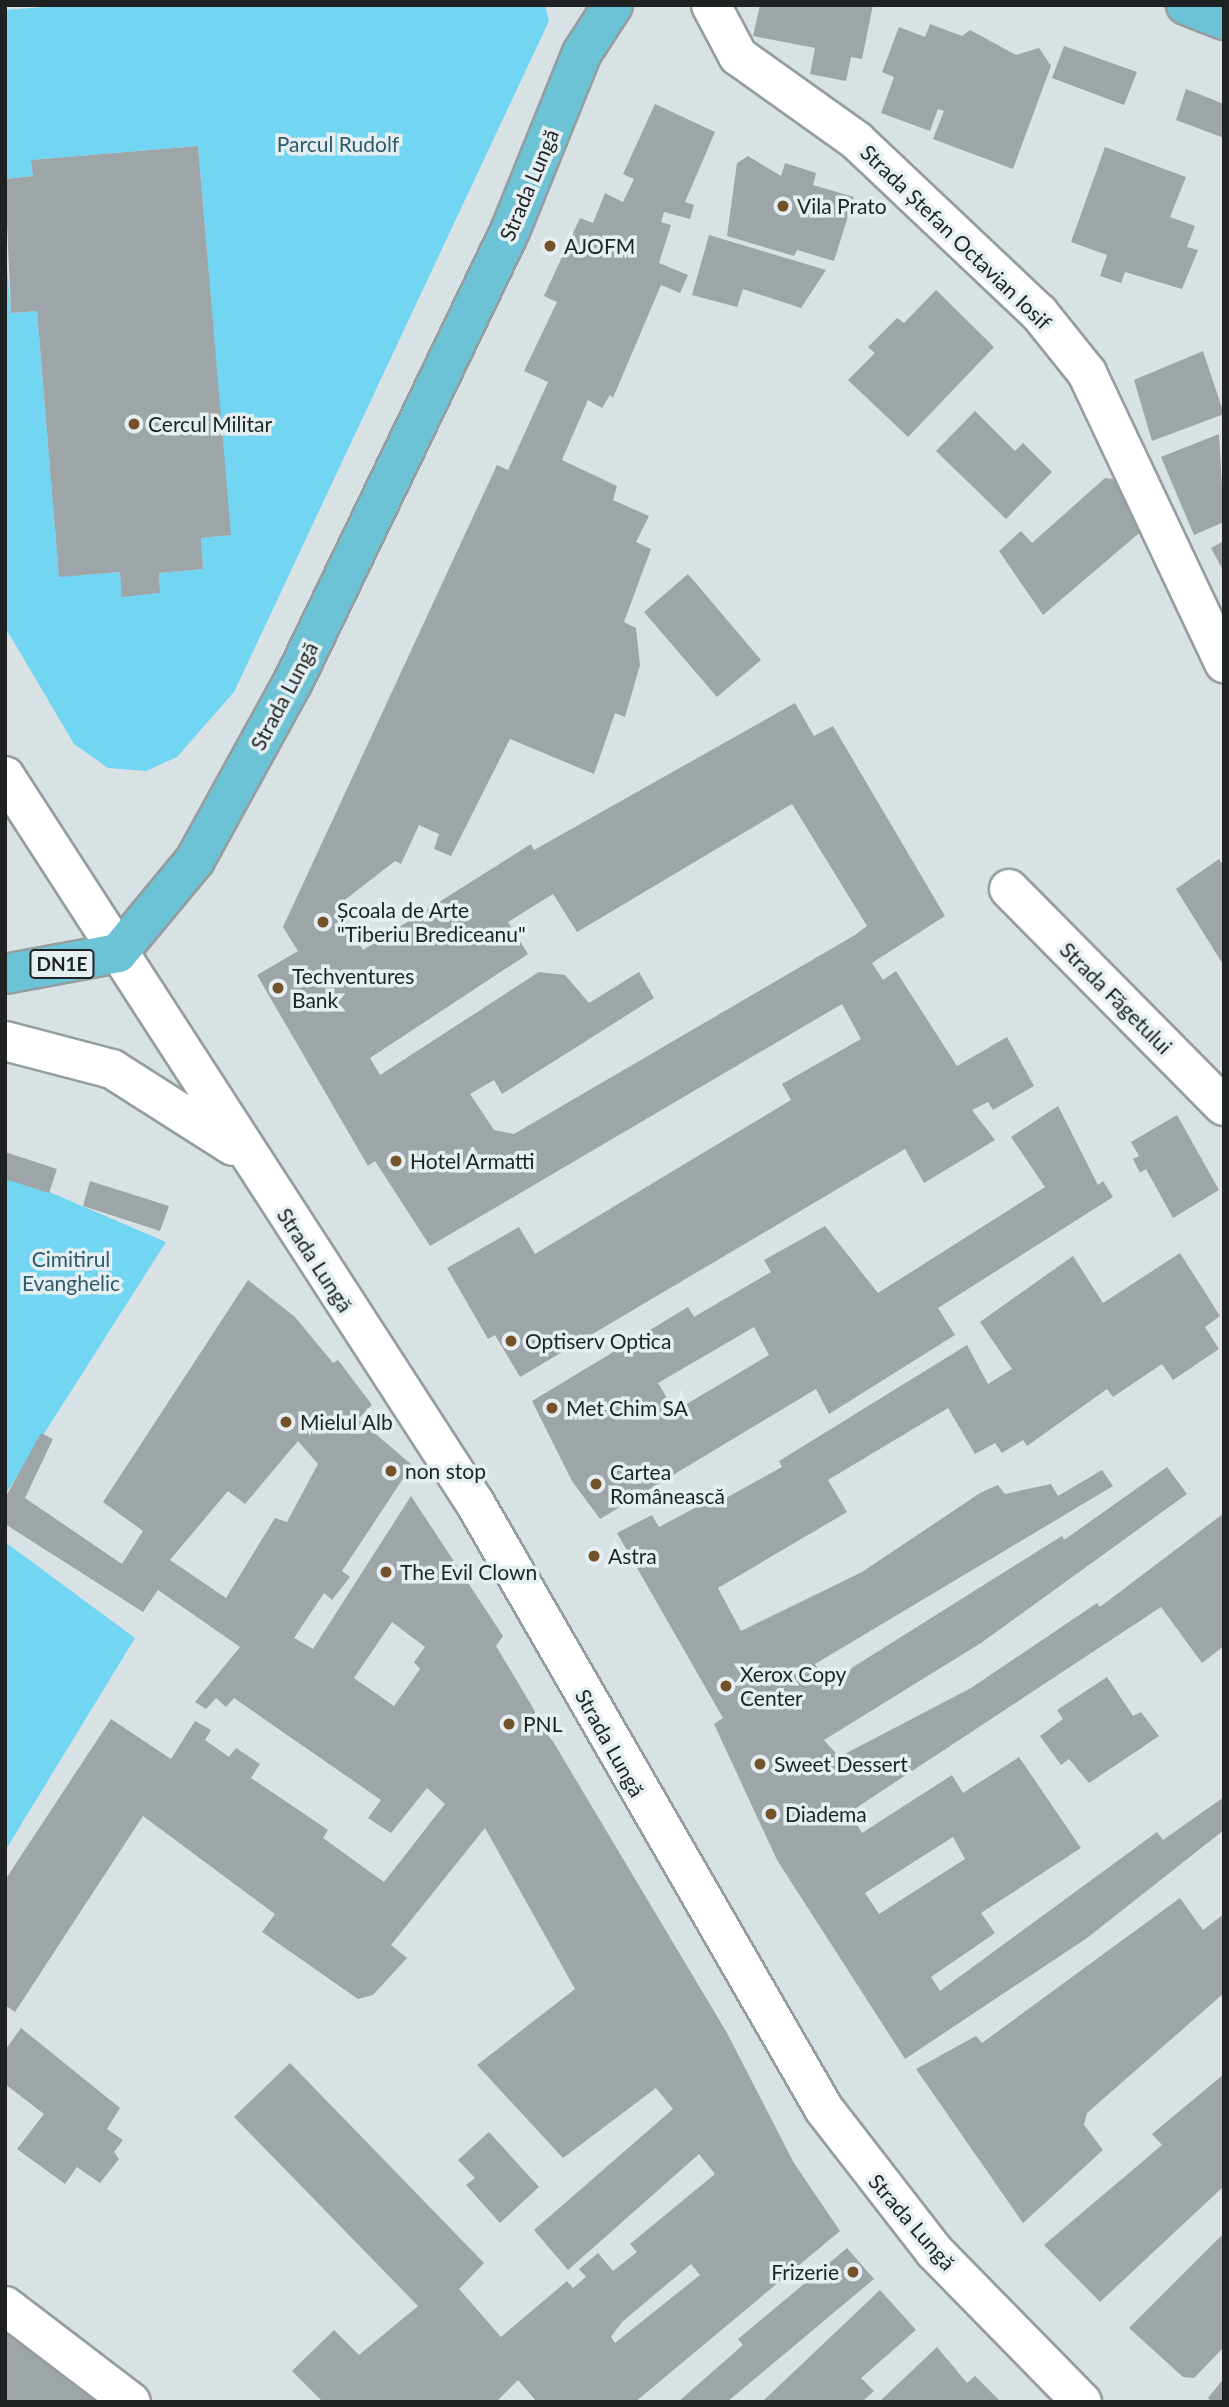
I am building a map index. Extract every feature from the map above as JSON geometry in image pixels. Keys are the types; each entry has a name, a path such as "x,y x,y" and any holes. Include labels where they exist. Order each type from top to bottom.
{"main road":[{"name":"Strada Lungă","path":"577,5 582,53"},
{"name":"Strada Lungă","path":"613,5 582,53 510,232 293,682 195,860 118,953 246,1155 475,1503 824,2109 935,2252 1082,2402"},
{"name":"Strada Ștefan Octavian Iosif","path":"712,5 738,56 857,141 1039,313 1087,373 1224,663"},
{"path":"1186,5 1224,20"},
{"name":"DN1E","path":"5,776 118,953 5,974"},
{"name":"Strada Făgetului","path":"1009,889 1224,1106"},
{"path":"5,1041 111,1069 246,1155"},
{"path":"5,2306 131,2402"}],"green space":[{"name":"Parcul Rudolf","path":"71,5 545,5 549,21 234,692 177,757 146,771 108,768 74,744 5,627 5,244 11,313 37,311 59,576 120,572 123,596 160,593 159,573 203,569 201,538 230,535 198,146 32,160 33,176 5,179 5,10"},
{"name":"Cimitirul Evanghelic","path":"5,1173 166,1242 5,1495"},
{"path":"5,1542 135,1638 5,1851"}],"building":[{"path":"760,5 873,5 862,59 851,57 846,81 810,74 815,48 753,36"},
{"path":"930,24 962,36 970,30 1016,55 1039,48 1051,66 1013,169 933,139 944,111 938,109 930,131 881,113 894,77 882,72 899,27 925,37"},
{"path":"1064,46 1137,72 1124,105 1052,78"},
{"path":"1186,89 1224,104 1224,138 1176,120"},
{"path":"655,104 715,132 685,202 694,205 690,219 664,212 661,222 671,225 659,263 688,275 680,293 661,285 613,398 610,395 602,408 588,400 562,460 617,486 613,500 649,516 636,542 651,549 624,622 636,628 640,665 625,717 615,713 594,774 510,739 451,856 434,849 439,834 419,825 401,864 395,861 337,906 363,950 531,844 534,850 795,703 814,736 833,726 945,916 872,963 883,980 896,971 957,1066 1007,1037 1034,1086 993,1110 988,1102 972,1110 995,1140 924,1183 905,1149 520,1377 495,1335 488,1339 447,1268 519,1227 535,1254 791,1100 782,1084 861,1039 842,1004 430,1246 375,1161 368,1166 257,975 298,951 283,927 497,465 508,470 548,382 524,371 557,302 544,296 580,218 593,223 605,193 623,202 634,179 623,174","holes":["792,804 867,926 514,1134 494,1130 470,1094 494,1080 502,1094 654,998 639,972 589,1003 565,975 539,972 380,1075 370,1058 528,954 508,922 553,894 577,932"]},
{"name":"Cercul Militar","path":"198,146 231,535 201,538 203,569 159,573 160,593 122,597 120,572 59,577 37,311 11,313 5,179 33,176 31,160"},
{"path":"1105,147 1186,177 1170,217 1195,226 1187,247 1198,250 1182,289 1125,272 1121,283 1100,276 1107,255 1071,242"},
{"path":"748,156 781,176 785,163 816,173 813,185 854,197 834,261 797,250 794,256 727,236 737,163"},
{"path":"709,235 826,270 801,308 743,289 737,307 692,295"},
{"path":"936,290 994,347 908,437 848,380 875,353 868,347 897,318 904,323"},
{"path":"1203,351 1224,414 1152,441 1134,380"},
{"path":"975,411 1015,451 1023,443 1052,472 1006,519 936,451"},
{"path":"1219,434 1224,522 1194,535 1161,457"},
{"path":"1105,478 1122,480 1144,529 1043,615 999,551 1021,531 1032,543"},
{"path":"1224,541 1224,572 1211,548"},
{"path":"688,574 761,660 717,697 644,612"},
{"path":"1219,859 1224,866 1224,966 1176,889"},
{"path":"1058,1106 1098,1185 1103,1181 1113,1197 938,1308 955,1335 829,1414 816,1389 600,1519 572,1481 532,1401 688,1307 694,1317 771,1272 764,1260 825,1226 878,1293 1045,1187 1011,1137","holes":["754,1327 769,1355 675,1411 658,1383"]},
{"path":"1177,1115 1219,1190 1173,1218 1146,1169 1140,1173 1133,1159 1139,1156 1131,1142"},
{"path":"5,1152 57,1169 49,1193 5,1179"},
{"path":"90,1181 169,1206 160,1231 83,1206"},
{"path":"1180,1253 1220,1316 1205,1327 1219,1349 1173,1380 1162,1364 1113,1397 1107,1389 1027,1446 1023,1440 1002,1453 995,1443 975,1454 948,1408 828,1480 847,1512 718,1588 741,1631 862,1572 980,1493 998,1485 1005,1494 1051,1484 1058,1496 1102,1470 1113,1486 815,1664 826,1684 1062,1536 1064,1540 1167,1467 1187,1494 981,1643 824,1740 839,1757 971,1688 1097,1603 1100,1607 1224,1513 1224,1646 1202,1663 1161,1607 850,1812 862,1833 952,1775 963,1793 1019,1757 1081,1848 981,1913 995,1933 931,1977 940,1991 1157,1832 1163,1840 1224,1797 1224,1830 1087,1938 905,2059 777,1860 714,1724 723,1718 617,1533 652,1515 659,1527 710,1500 713,1505 782,1467 779,1461 967,1345 988,1384 1012,1369 980,1322 1073,1256 1103,1303","holes":["953,1837 965,1859 879,1914 865,1893"]},
{"path":"248,1280 295,1317 333,1363 338,1360 372,1405 358,1419 412,1465 342,1571 350,1577 332,1600 324,1593 294,1638 313,1649 411,1496 503,1636 496,1646 727,2033 794,2163 840,2231 635,2402 537,2402 518,2380 496,2402 323,2402 292,2371 334,2330 359,2355 418,2306 234,2117 290,2063 484,2263 459,2289 501,2337 567,2281 573,2288 586,2277 579,2269 598,2253 613,2271 637,2252 630,2244 715,2174 699,2154 568,2270 534,2230 673,2109 656,2088 563,2158 477,2065 575,1989 485,1828 391,1945 407,1958 373,1995 358,1999 262,1932 275,1914 143,1816 15,2012 5,2005 5,1880 111,1719 171,1759 195,1721 211,1730 205,1740 229,1757 236,1748 260,1764 251,1778 328,1830 323,1838 384,1882 445,1804 427,1788 391,1833 368,1818 381,1800 234,1698 226,1707 216,1698 206,1709 195,1702 240,1647 158,1590 143,1612 5,1524 5,1498 41,1433 53,1439 25,1498 122,1564 143,1531 103,1502","holes":["298,1441 318,1464 287,1522 275,1518 226,1598 170,1560 228,1491 245,1504","392,1622 425,1647 414,1662 420,1669 394,1706 354,1678","691,2264 700,2275 615,2343 611,2337 622,2322"]},
{"path":"1107,1677 1133,1716 1141,1712 1159,1736 1089,1783 1069,1759 1061,1765 1040,1736 1063,1719 1057,1710"},
{"path":"1180,1898 1203,1930 1224,1914 1224,1993 1087,2113 1084,2125 1103,2150 1023,2223 916,2069 976,2036 982,2043"},
{"path":"21,2028 120,2108 107,2129 123,2140 114,2152 119,2159 100,2183 77,2167 65,2184 17,2149 44,2114 5,2084 5,2050"},
{"path":"1224,2074 1224,2186 1100,2302 1044,2245 1162,2145 1152,2134"},
{"path":"489,2132 539,2187 500,2223 466,2185 475,2178 458,2160"},
{"path":"1224,2233 1224,2347 1194,2378 1183,2377 1129,2328"},
{"path":"847,2248 874,2279 727,2402 678,2402 743,2345 738,2339"},
{"path":"880,2290 916,2330 861,2378 874,2391 862,2402 762,2402"},
{"path":"5,2319 105,2402 5,2402"},
{"path":"937,2347 967,2383 975,2376 1001,2402 879,2402"},
{"path":"1224,2378 1224,2402 1212,2402 1208,2398"}],"place":[{"name":"Vila Prato","path":"783,206"},
{"name":"AJOFM","path":"550,246"},
{"name":"Cercul Militar","path":"134,424"},
{"name":"Școala de Arte \"Tiberiu Brediceanu\"","path":"323,922"},
{"name":"Techventures Bank","path":"278,988"},
{"name":"Hotel Armatti","path":"396,1161"},
{"name":"Optiserv Optica","path":"511,1341"},
{"name":"Met Chim SA","path":"552,1408"},
{"name":"Mielul Alb","path":"286,1422"},
{"name":"non stop","path":"391,1471"},
{"name":"Cartea Românească","path":"596,1484"},
{"name":"Astra","path":"594,1556"},
{"name":"The Evil Clown","path":"386,1572"},
{"name":"Xerox Copy Center","path":"726,1686"},
{"name":"PNL","path":"509,1724"},
{"name":"Sweet Dessert","path":"760,1764"},
{"name":"Diadema","path":"771,1814"},
{"name":"Frizerie","path":"853,2272"}]}
